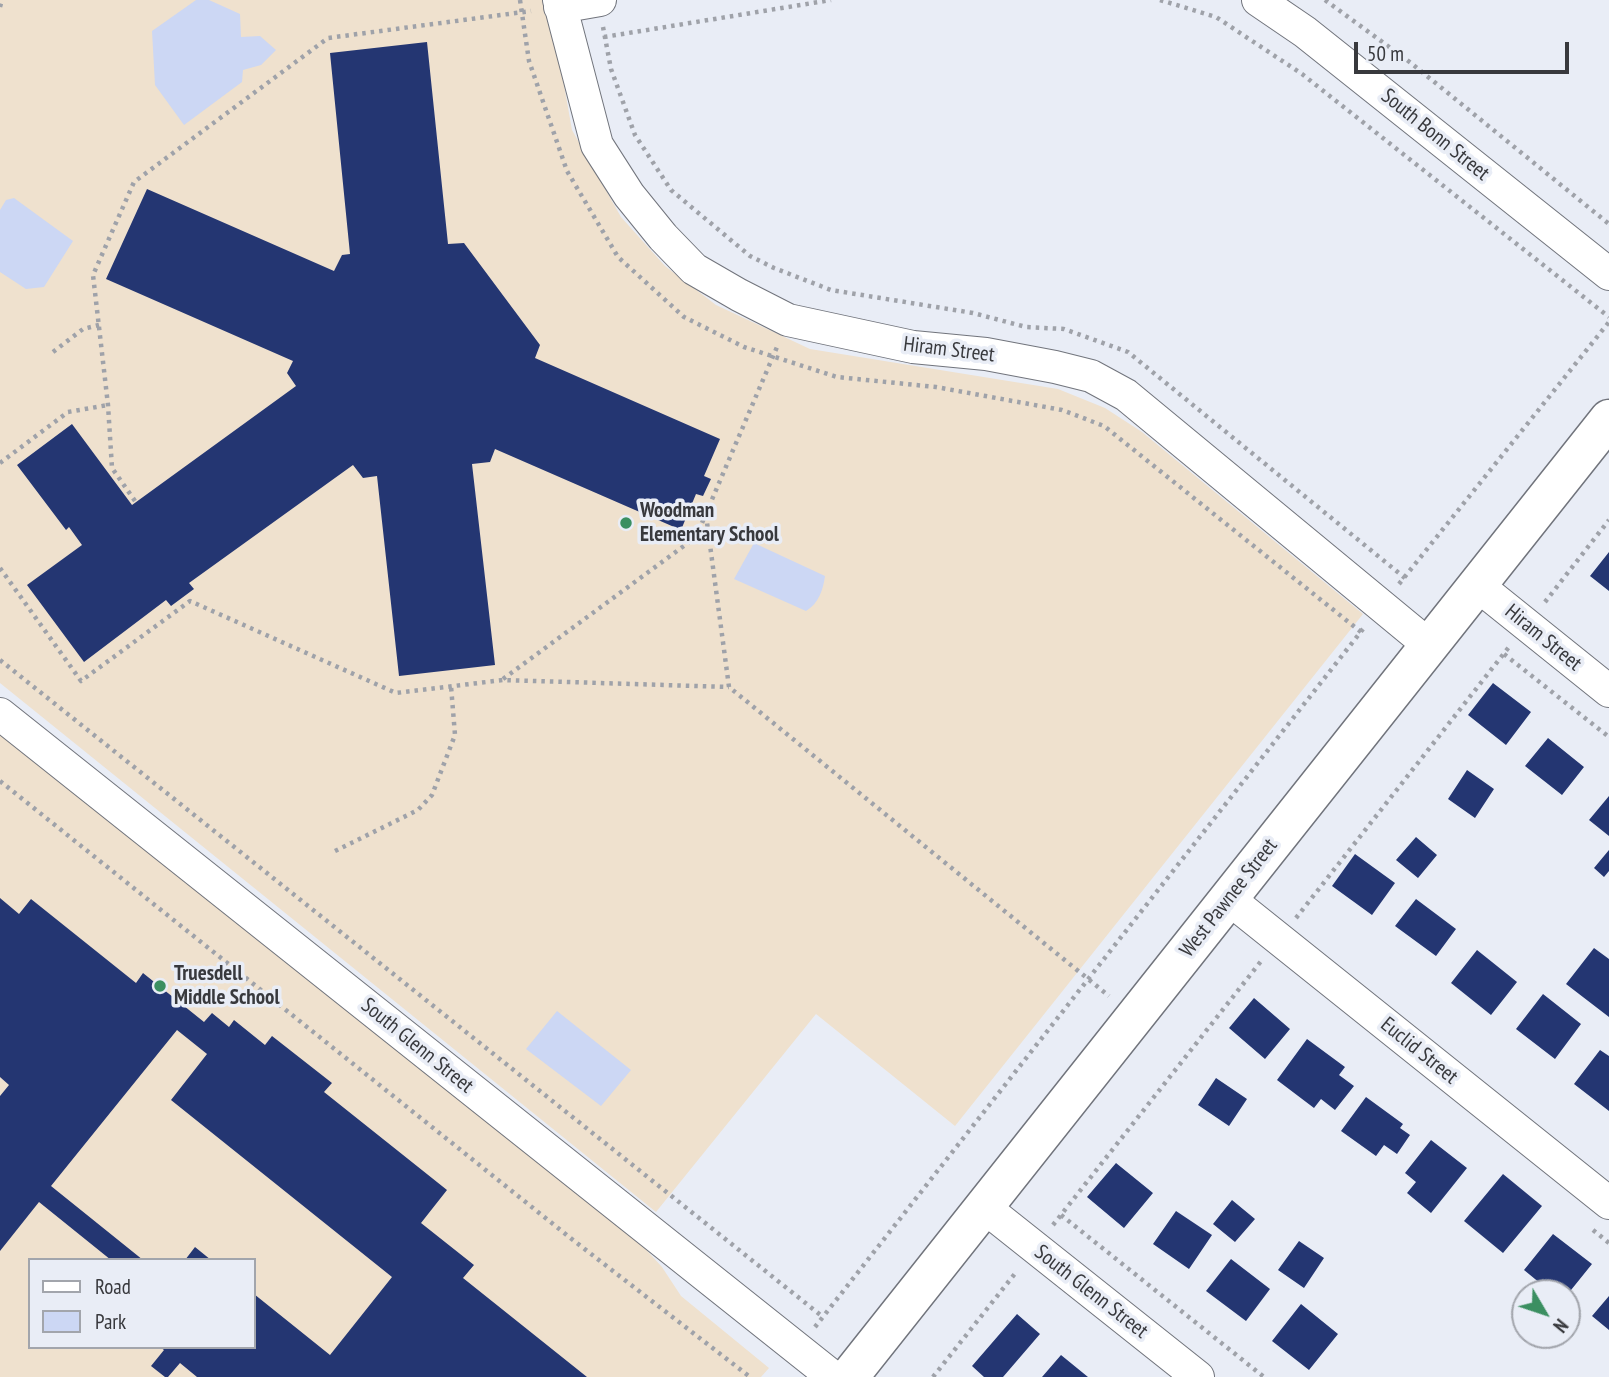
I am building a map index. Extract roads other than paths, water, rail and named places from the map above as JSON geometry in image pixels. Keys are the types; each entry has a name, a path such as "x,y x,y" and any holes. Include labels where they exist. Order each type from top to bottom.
{"main road":[{"name":"West Pawnee Street","path":"849,1377 1609,419"}],"street":[{"path":"560,3 599,0"},
{"name":"South Bonn Street","path":"1258,0 1305,32 1609,274"},
{"name":"Hiram Street","path":"560,3 597,145 629,195 663,237 694,269 788,320 914,346 1000,356 1091,376 1126,395 1430,646"},
{"name":"Hiram Street","path":"1477,585 1609,691"},
{"name":"South Glenn Street","path":"0,714 833,1377"},
{"name":"Euclid Street","path":"1229,899 1609,1203"},
{"name":"South Glenn Street","path":"984,1207 1198,1377"}],"place":[{"name":"Woodman Elementary School","path":"626,523"},
{"name":"Truesdell Middle School","path":"160,986"}]}
